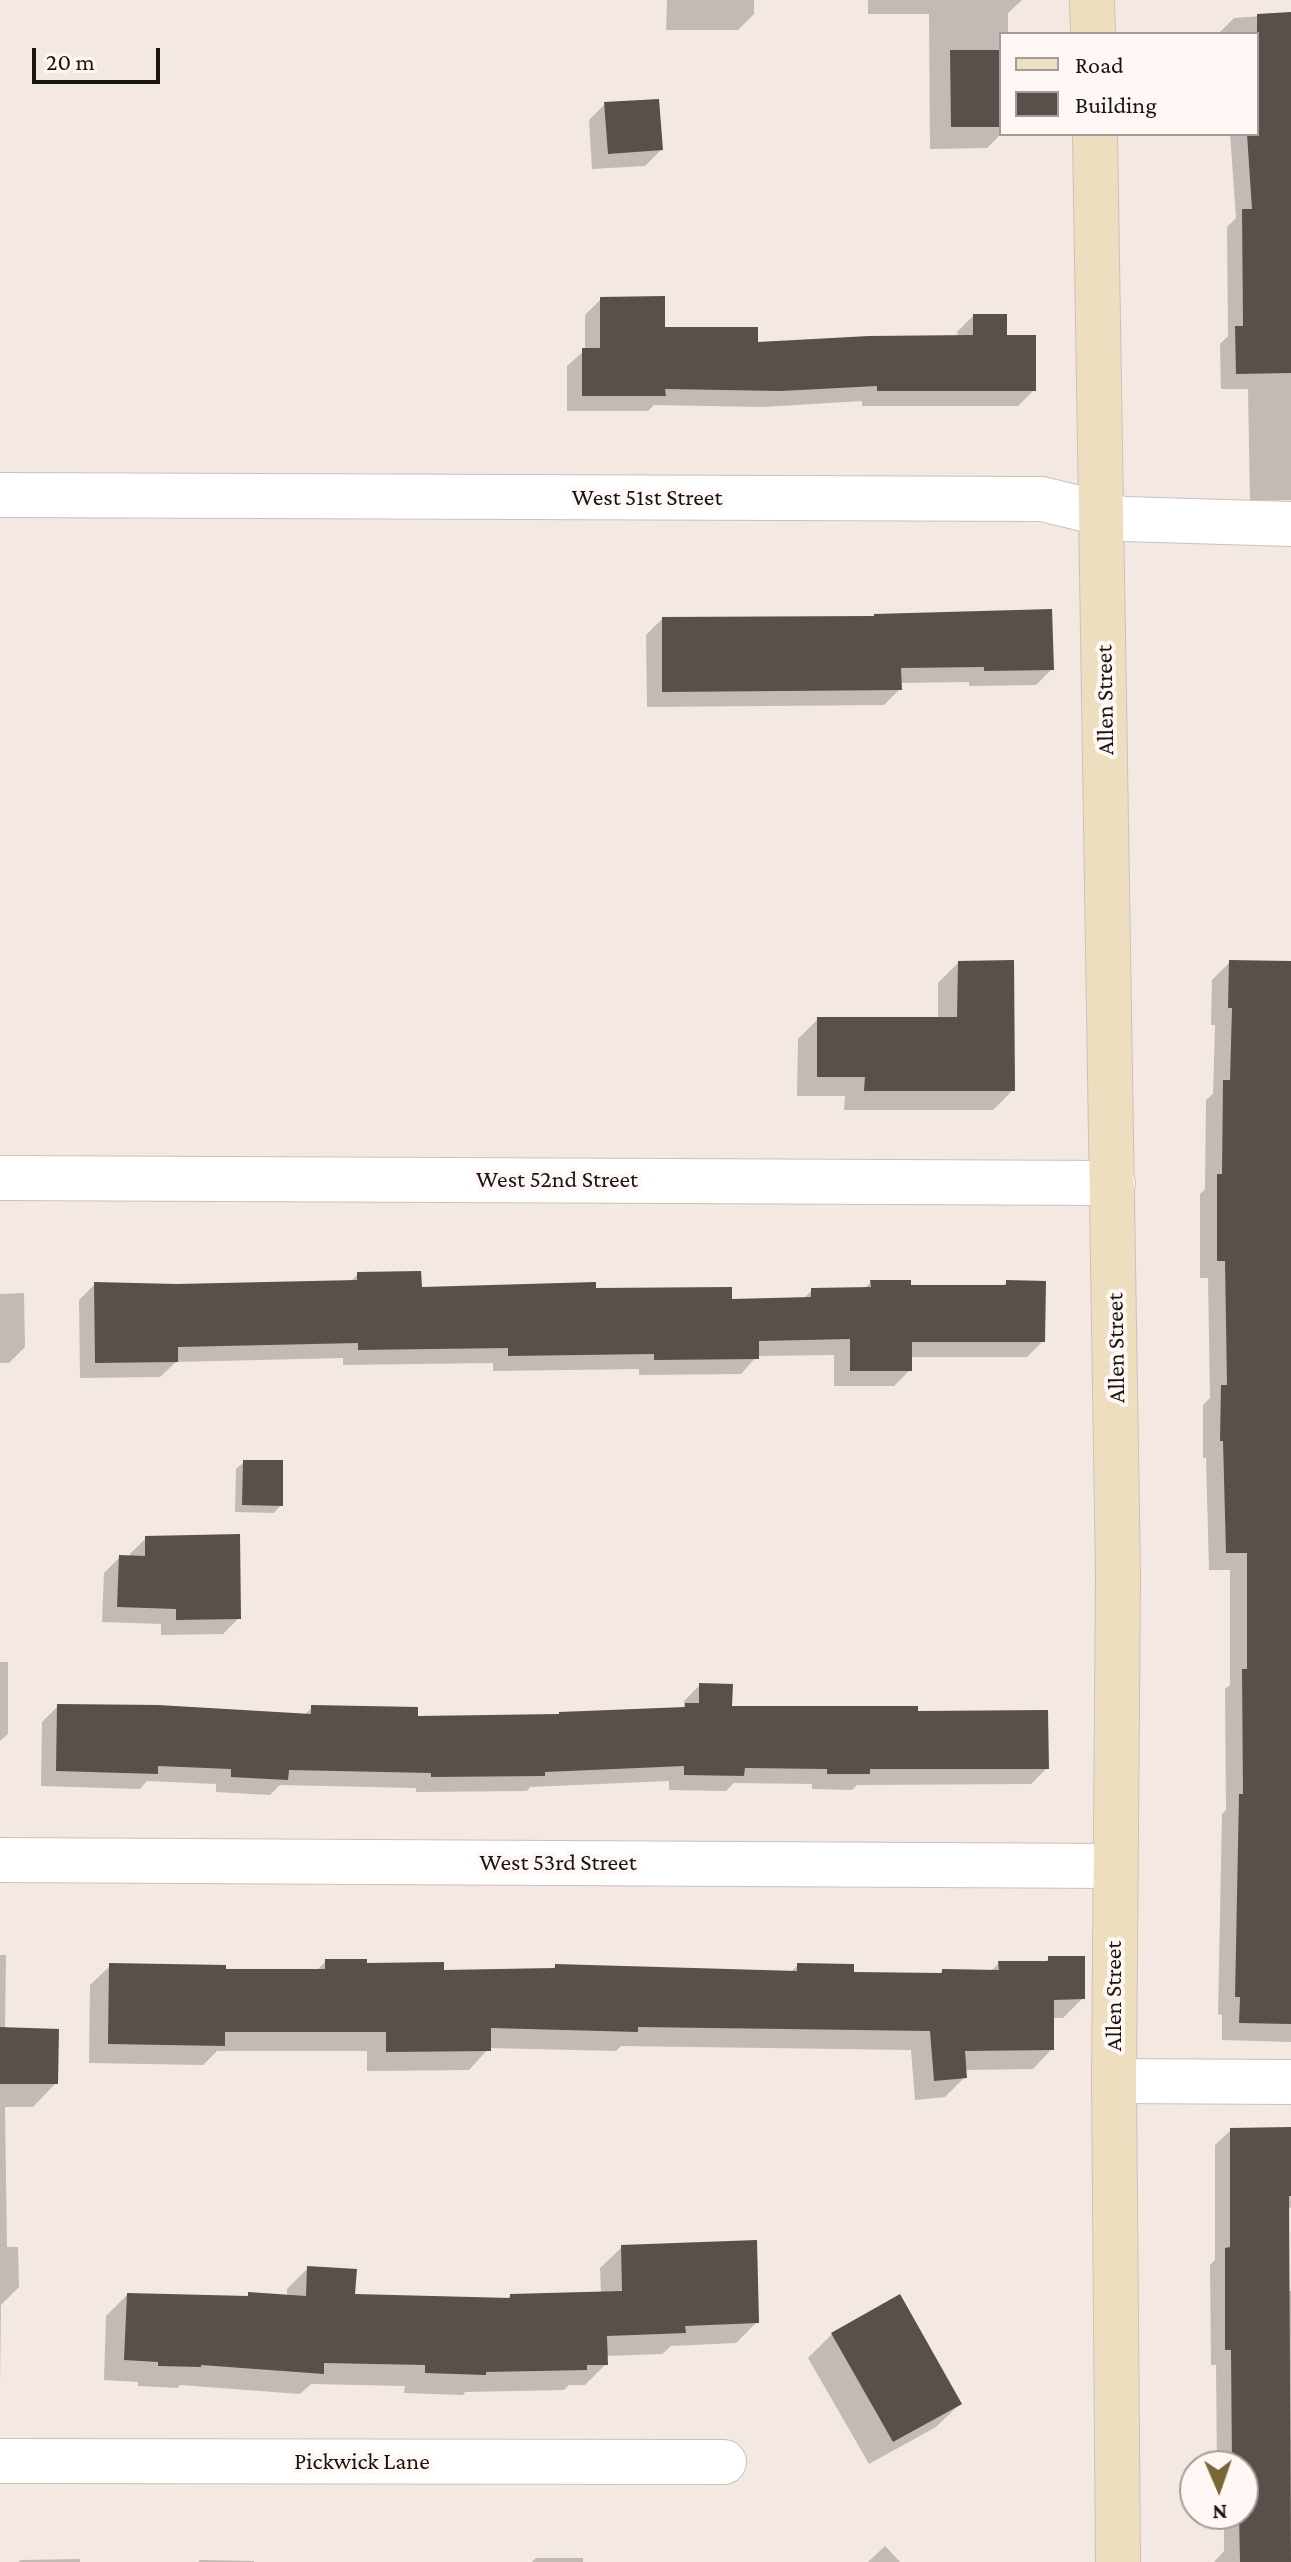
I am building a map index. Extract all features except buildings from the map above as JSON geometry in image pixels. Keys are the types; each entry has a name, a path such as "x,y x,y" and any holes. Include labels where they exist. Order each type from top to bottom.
{"street":[{"path":"1092,0 1093,32"},
{"name":"Allen Street","path":"1095,136 1118,1576 1114,2081 1118,2562"},
{"name":"West 51st Street","path":"0,495 1042,499 1124,519 1291,524"},
{"name":"West 52nd Street","path":"0,1178 1113,1183"},
{"name":"West 53rd Street","path":"0,1860 1115,1866"},
{"path":"1114,2081 1291,2082"},
{"name":"Pickwick Lane","path":"0,2461 724,2462"}]}
